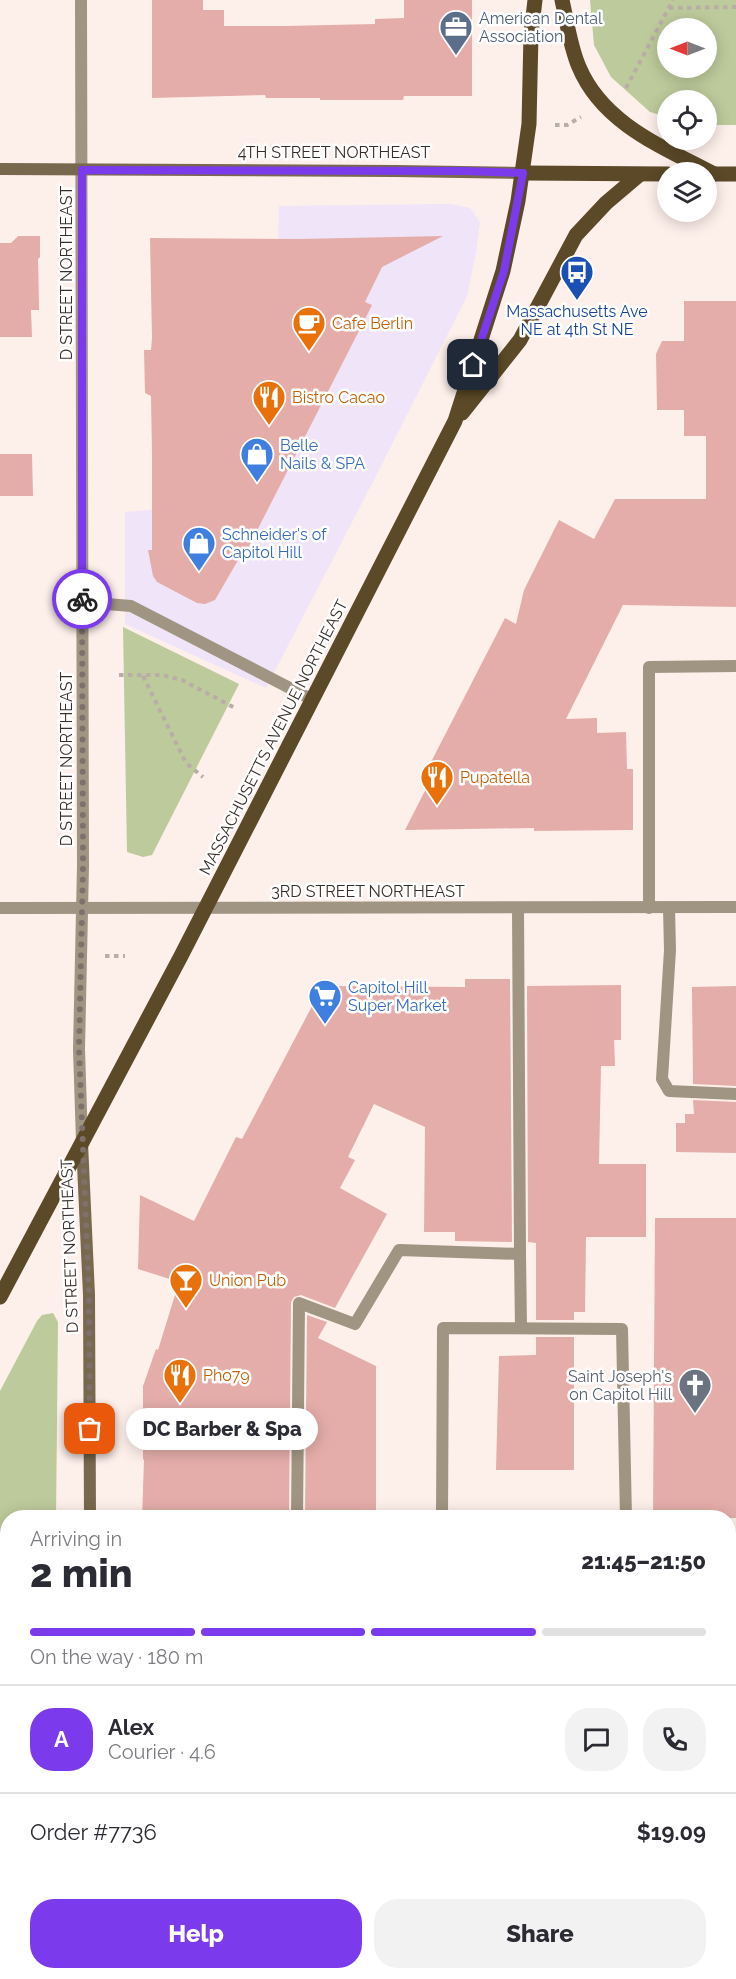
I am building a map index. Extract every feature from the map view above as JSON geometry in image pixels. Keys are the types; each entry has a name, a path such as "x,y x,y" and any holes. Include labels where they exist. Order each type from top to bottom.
{"main road":[{"name":"MASSACHUSETTS AVENUE NORTHEAST","path":"0,1297 205,907 455,421 504,271 523,173 529,124 531,34 535,0"},
{"path":"562,0 579,67 592,92 603,105 637,133 689,162"},
{"name":"4TH STREET NORTHEAST","path":"523,173 657,174"},
{"path":"717,174 736,174"},
{"path":"455,421 520,340 576,235 606,203 639,175"}],"street":[{"name":"D STREET NORTHEAST","path":"81,0 82,908 79,1049 89,1295 90,1510"},
{"name":"4TH STREET NORTHEAST","path":"0,169 523,173"},
{"path":"82,602 131,606 312,700"},
{"path":"650,908 650,667 736,666"},
{"name":"3RD STREET NORTHEAST","path":"0,908 736,907"},
{"path":"518,908 521,1328"},
{"path":"669,908 670,950 662,1079 669,1091 736,1094"},
{"path":"297,1510 299,1303 355,1324 399,1250 520,1254"},
{"path":"442,1510 443,1328 622,1329 626,1510"}],"path":[{"path":"622,94 673,0"},
{"path":"669,8 736,8"},
{"path":"548,124 567,125 581,117"},
{"path":"119,675 162,675 182,680 237,709"},
{"path":"143,676 186,763 203,777"}],"shaded area":[{"path":"451,204 470,208 480,222 467,296 266,688 125,624 125,512 160,509 277,299 279,206"}],"green space":[{"path":"590,0 736,0 736,125 717,125 717,90 657,90 657,114 650,112 611,77 594,45"},
{"path":"123,627 239,684 152,855 143,857 127,852"},
{"path":"53,1313 58,1322 56,1510 0,1510 0,1391 42,1315"}],"building":[{"path":"152,0 203,0 203,10 224,10 224,26 285,26 375,24 375,19 404,18 404,0 472,0 472,96 404,96 403,100 320,100 320,98 266,98 265,95 152,98"},
{"path":"18,236 40,236 39,310 31,310 32,337 0,337 0,243 11,243"},
{"path":"443,236 382,267 365,302 372,305 363,323 244,556 241,555 215,600 205,604 197,603 157,582 153,576 148,550 152,550 151,396 145,393 144,350 151,350 152,338 150,238 299,239"},
{"path":"684,301 736,301 736,607 623,605 566,719 597,718 597,733 626,732 627,769 633,769 633,830 534,831 534,828 405,830 437,767 430,764 505,618 516,624 524,590 559,520 594,539 615,499 706,499 706,436 684,436 684,410 657,410 656,354 662,341 684,341"},
{"path":"0,454 32,454 33,496 0,496"},
{"path":"465,979 510,979 512,1242 455,1241 455,1232 424,1232 425,1127 374,1104 348,1157 355,1160 340,1188 387,1214 335,1308 301,1295 294,1297 291,1302 289,1510 142,1510 143,1386 156,1349 158,1350 179,1282 138,1269 140,1195 194,1221 236,1137 242,1139 320,991 331,986 465,987"},
{"path":"621,985 621,1040 614,1040 615,1066 601,1066 599,1164 646,1164 646,1237 586,1237 585,1312 574,1312 574,1320 536,1320 536,1243 528,1242 527,986"},
{"path":"736,986 736,1086 693,1084 692,987"},
{"path":"693,1100 736,1102 736,1153 676,1152 676,1123 685,1123 685,1114 694,1114"},
{"name":"Saint Joseph's on Capitol Hill","path":"655,1218 736,1218 736,1510 653,1510"},
{"path":"307,1315 327,1322 318,1338 376,1366 376,1510 305,1510"},
{"path":"536,1337 574,1337 574,1470 496,1470 499,1356 536,1355"}],"way so far":[{"path":"82,599 83,866 79,1049 88,1260 90,1429"}],"place":[{"name":"American Dental Association","path":"456,56"},
{"name":"Massachusetts Ave NE at 4th St NE","path":"577,301"},
{"name":"Cafe Berlin","path":"309,352"},
{"name":"Bistro Cacao","path":"269,426"},
{"name":"Belle Nails & SPA","path":"257,483"},
{"name":"Schneider's of Capitol Hill","path":"199,572"},
{"name":"Pupatella","path":"437,806"},
{"name":"Capitol Hill Super Market","path":"325,1025"},
{"name":"Union Pub","path":"186,1309"},
{"name":"Pho79","path":"180,1404"},
{"name":"Saint Joseph's on Capitol Hill","path":"695,1414"},
{"name":"DC Barber & Spa","path":"90,1429"}],"route":[{"path":"82,599 82,170 523,173 504,271 473,365"}]}
